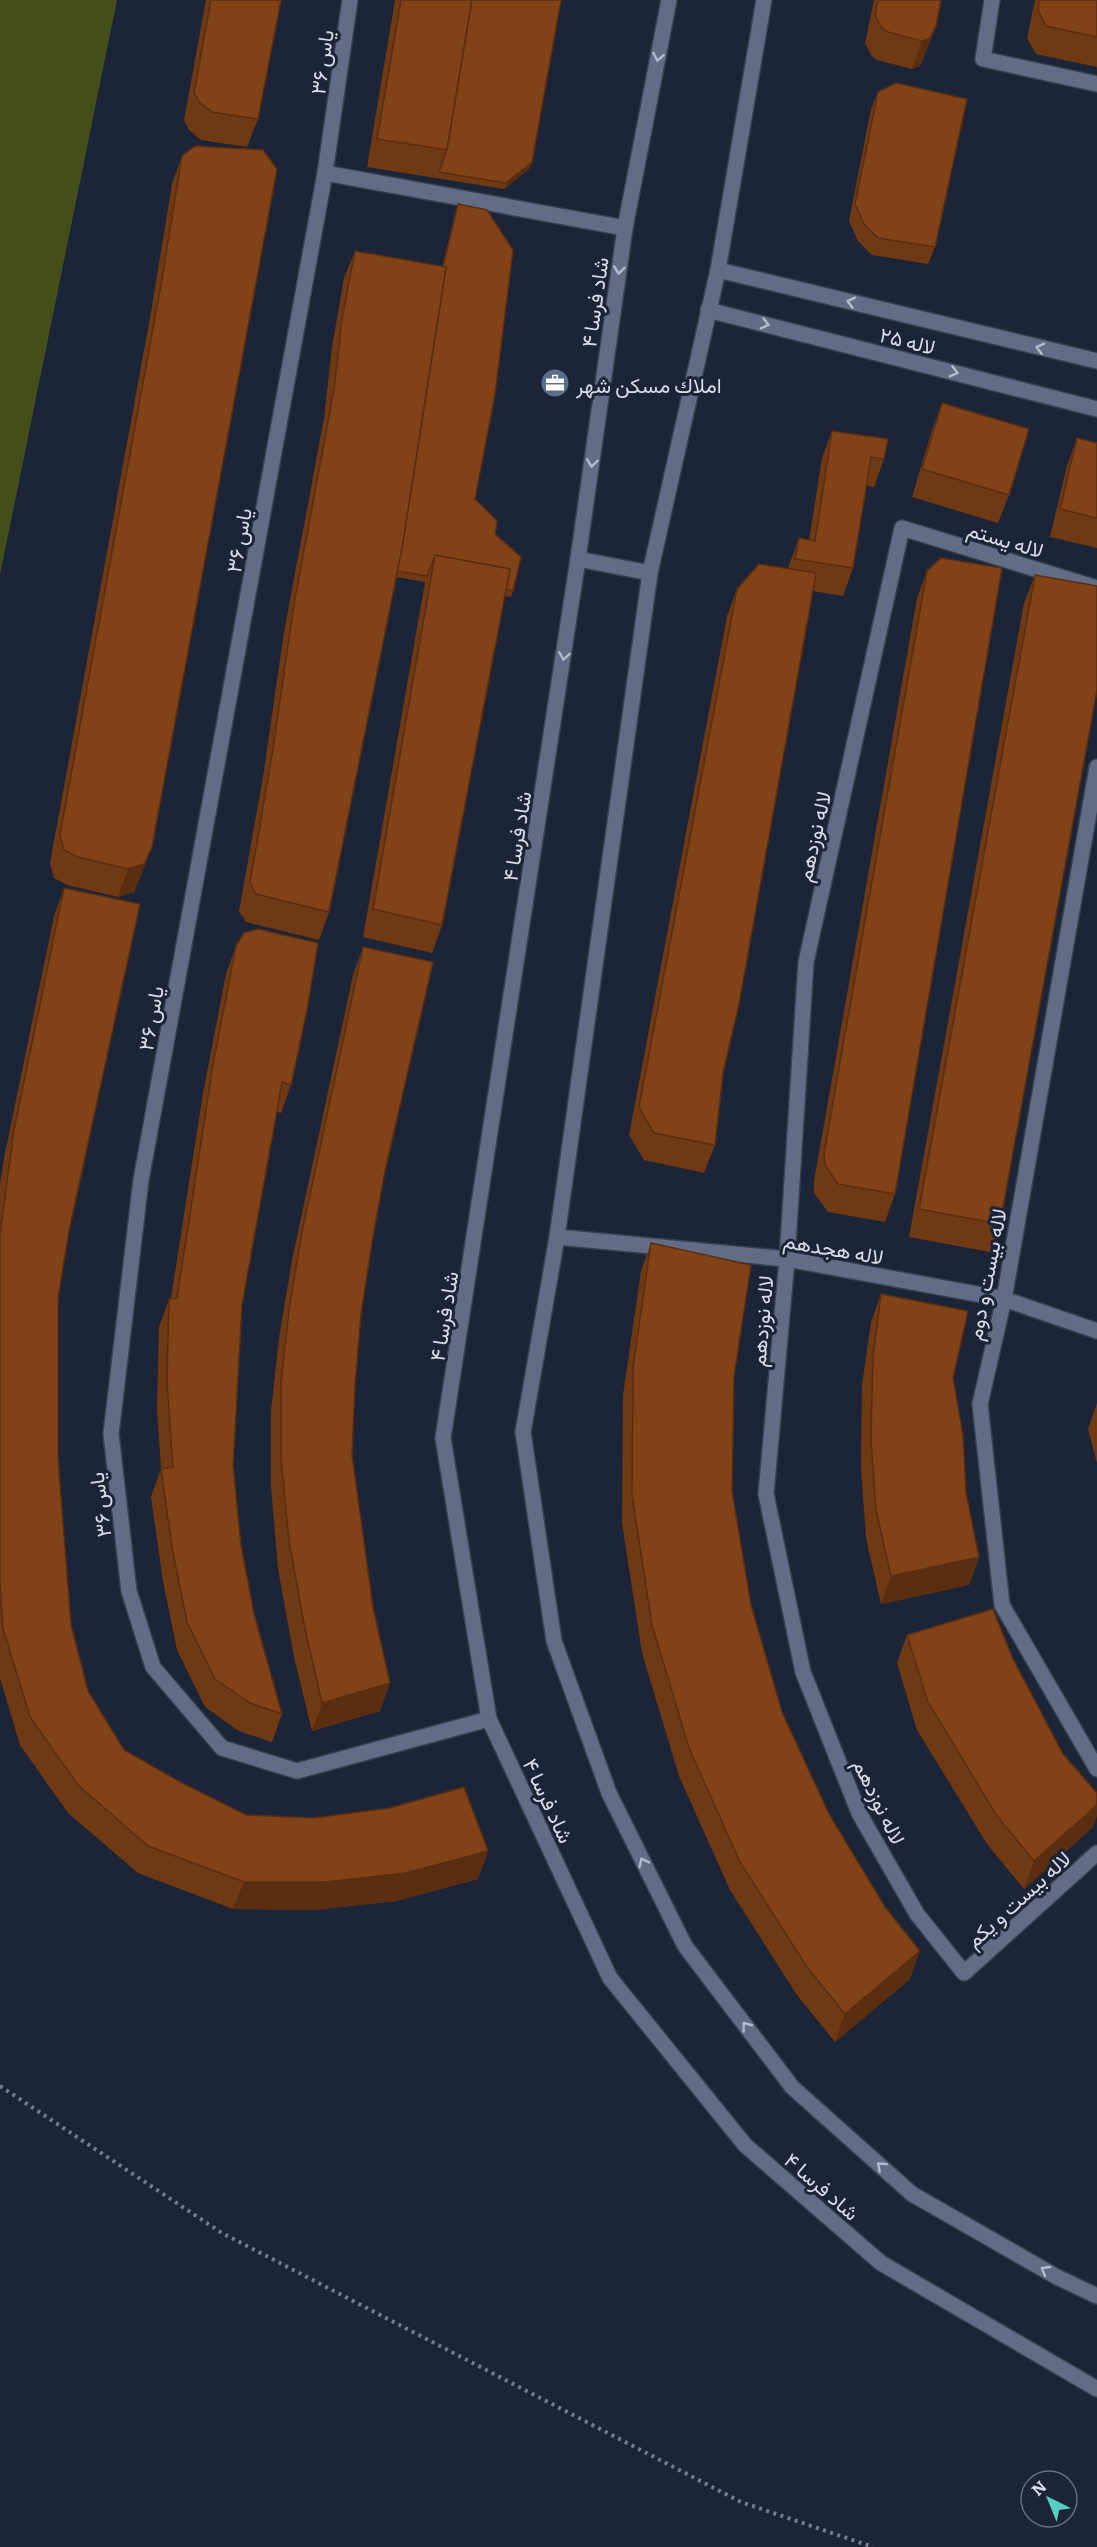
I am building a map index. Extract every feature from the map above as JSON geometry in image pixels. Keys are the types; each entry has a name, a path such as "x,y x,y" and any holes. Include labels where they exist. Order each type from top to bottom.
{"street":[{"name":"یاس ۳۶","path":"350,0 325,172 141,1179 111,1434 129,1592 153,1667 222,1748 297,1771 489,1719"},
{"name":"شاد فرسا ۴","path":"669,0 625,228 578,559 443,1438 489,1719 610,1978 746,2145 881,2263 1097,2389"},
{"path":"764,0 717,270 650,573 557,1237 523,1432 554,1641 609,1793 685,1946 792,2087 912,2194 1057,2277 1097,2296"},
{"path":"992,0 983,59 1097,84"},
{"path":"325,172 625,228"},
{"name":"لاله ۲۵","path":"717,270 1097,361"},
{"name":"لاله ۲۵","path":"708,310 1097,409"},
{"name":"لاله یستم","path":"902,528 1097,588"},
{"name":"لاله نوزدهم","path":"902,528 806,962 787,1259 766,1494 803,1672 859,1813 917,1914 964,1973"},
{"path":"578,559 650,573"},
{"name":"لاله بیست و دوم","path":"1097,767 1004,1299 980,1404 1002,1605 1097,1769"},
{"name":"لاله هجدهم","path":"557,1237 787,1259 1004,1299 1097,1331"},
{"name":"لاله بیست و یکم","path":"964,1973 1097,1853"}],"path":[{"path":"0,2086 222,2233 741,2502 873,2547"}],"green space":[{"path":"0,0 117,0 0,575"}],"building":[{"path":"211,0 281,0 258,119 212,112 199,102 194,92"},
{"path":"401,0 472,0 447,150 377,139"},
{"path":"472,0 561,0 532,162 506,183 439,172 447,150"},
{"path":"878,0 941,0 936,26 930,38 922,41 888,32 881,27 875,15"},
{"path":"1039,0 1097,0 1097,37 1046,26 1038,10"},
{"path":"896,83 967,99 935,247 878,238 864,224 855,204 878,92"},
{"path":"195,146 263,150 277,169 152,847 144,864 128,869 78,857 64,850 60,835 161,285 182,156"},
{"path":"458,204 487,210 513,250 495,394 475,499 497,521 495,534 521,557 513,591 506,589 510,569 435,555 427,576 397,571 446,267 443,267"},
{"path":"355,251 446,267 402,548 329,912 256,894 250,883 273,749 294,604 334,390 342,319"},
{"path":"942,403 1029,429 1009,495 922,469"},
{"path":"832,431 888,439 884,459 871,457 853,568 795,559 799,538 815,541"},
{"path":"1077,438 1097,443 1097,518 1060,509"},
{"path":"435,555 510,569 442,925 373,909"},
{"path":"941,558 1002,568 895,1194 838,1184 825,1165 824,1153 927,571"},
{"path":"759,564 816,573 739,1004 723,1073 715,1145 654,1133 639,1107 737,589"},
{"path":"1035,575 1097,586 1097,690 1000,1224 919,1209"},
{"path":"64,888 140,904 69,1231 58,1298 58,1458 71,1625 88,1691 124,1750 182,1783 246,1815 313,1818 390,1808 464,1787 488,1851 406,1873 325,1882 244,1882 148,1846 78,1785 30,1717 3,1628 0,1586 0,1234 14,1130"},
{"path":"258,929 318,943 291,1085 282,1082 242,1305 233,1466 241,1545 254,1614 282,1714 250,1703 215,1679 187,1622 173,1553 161,1469 173,1467 167,1382 169,1299 177,1298 213,1065 236,946 244,933"},
{"path":"363,947 433,962 385,1171 361,1314 355,1385 352,1455 373,1607 390,1683 322,1703 305,1629 289,1541 281,1458 281,1383 289,1310 302,1232"},
{"path":"651,1243 751,1265 734,1376 732,1491 751,1605 782,1712 829,1814 885,1907 920,1951 845,2014 807,1967 740,1862 689,1748 652,1625 632,1495 633,1367"},
{"path":"881,1294 968,1311 953,1378 963,1435 966,1493 979,1557 891,1576 876,1510 871,1440 873,1357"},
{"path":"993,1609 1012,1657 1063,1754 1097,1793 1097,1805 1034,1861 997,1816 928,1702 907,1635"}],"place":[{"name":"املاك مسكن شهر","path":"555,383"}]}
